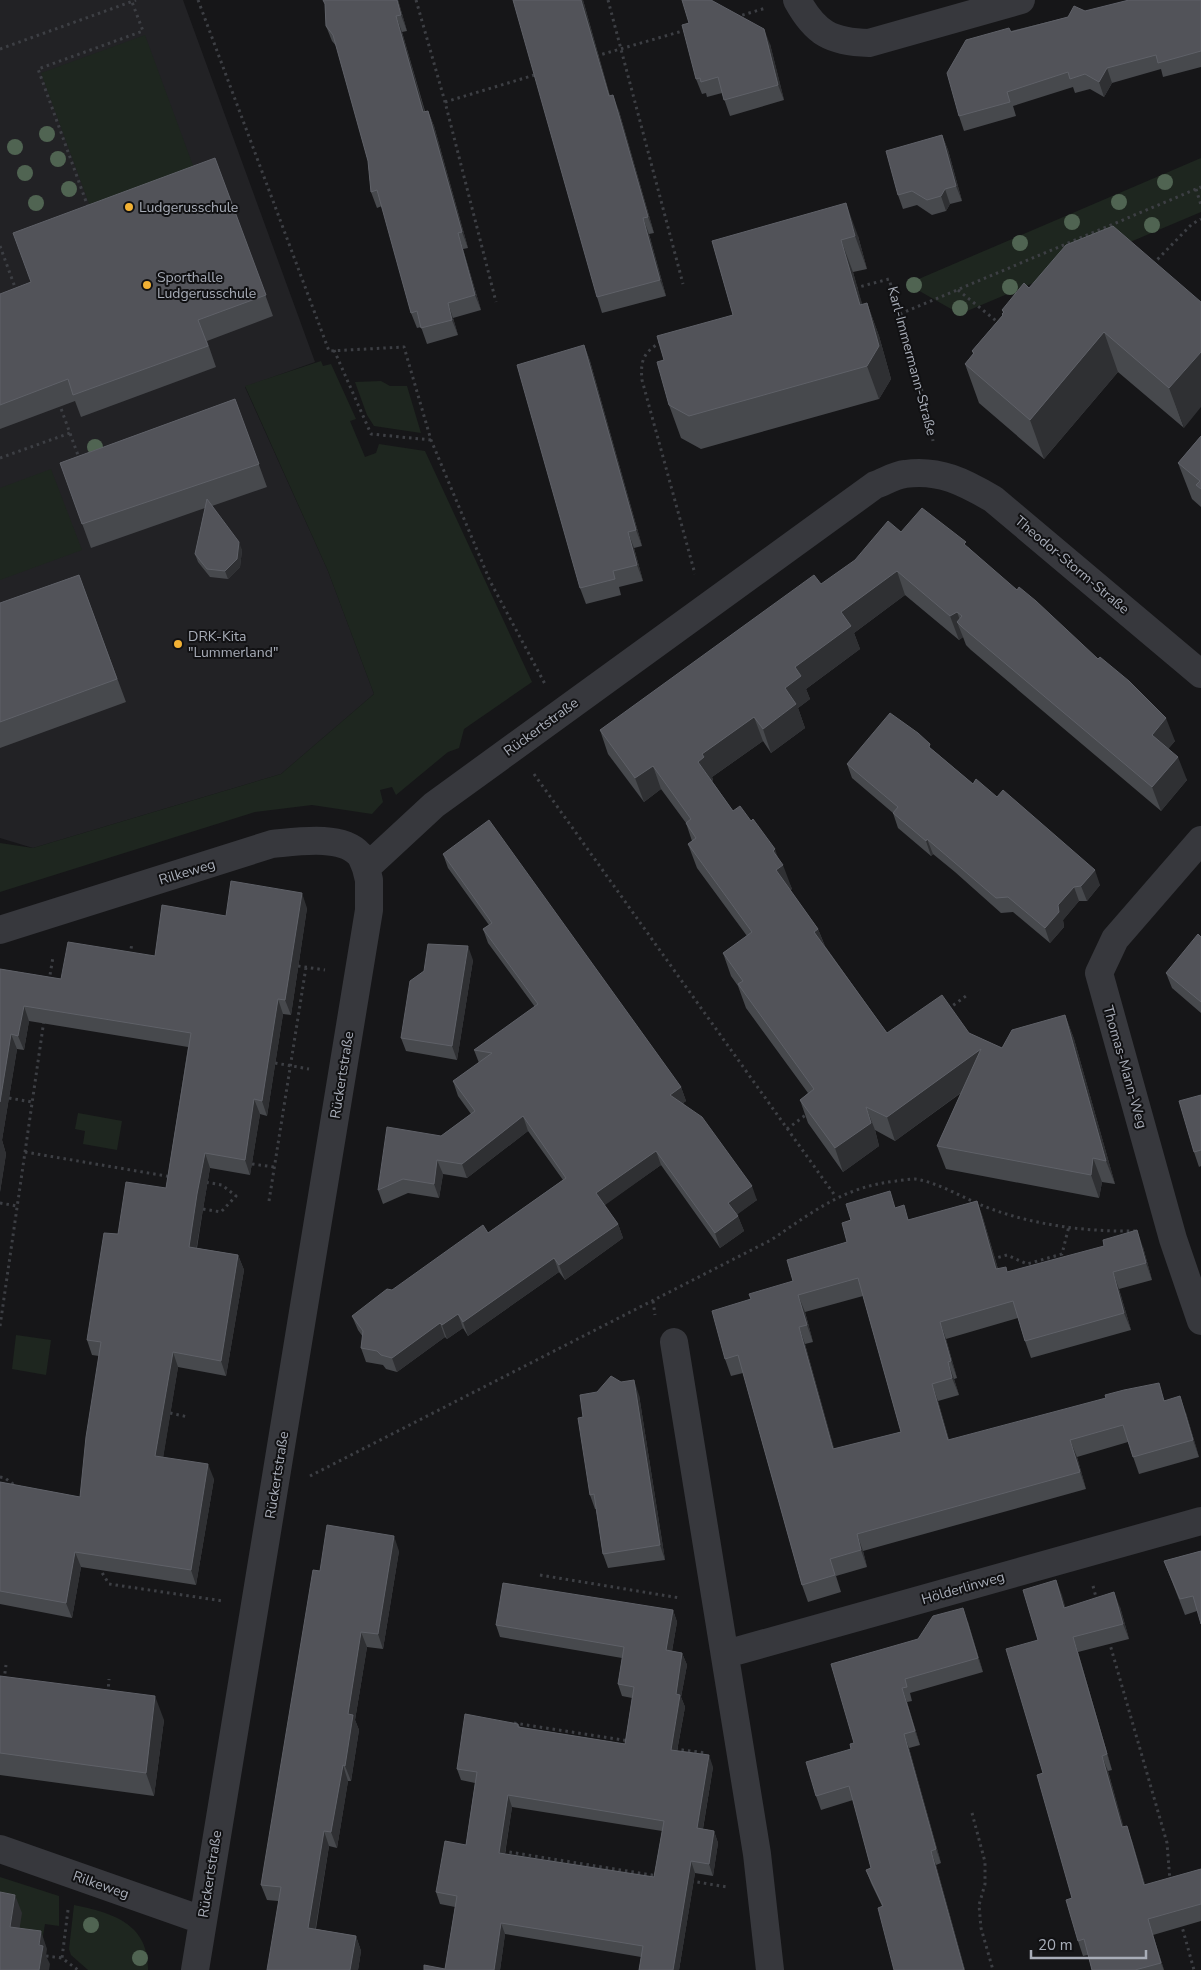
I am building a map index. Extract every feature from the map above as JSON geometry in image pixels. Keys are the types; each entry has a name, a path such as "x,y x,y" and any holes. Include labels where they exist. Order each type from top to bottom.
{"street":[{"path":"797,0 807,19 825,35 847,43 869,43 1021,0"},
{"name":"Rückertstraße","path":"195,1970 368,910 369,880 366,868 434,805 875,485 903,474 933,474"},
{"name":"Theodor-Storm-Straße","path":"933,474 962,481 993,499 1201,674"},
{"name":"Thomas-Mann-Weg","path":"1201,840 1115,939 1099,973 1173,1239 1201,1321"},
{"name":"Rilkeweg","path":"0,930 272,844 315,841 344,844 358,854 366,868"},
{"path":"674,1342 726,1654 761,1892 770,1970"},
{"name":"Hölderlinweg","path":"726,1654 1201,1521"},
{"name":"Rilkeweg","path":"0,1849 202,1920"}],"path":[{"path":"198,0 329,351 404,347 432,440 490,581 561,713"},
{"path":"416,0 445,102 496,302"},
{"path":"608,0 683,284"},
{"path":"0,49 134,1 143,31 38,69 89,208"},
{"path":"731,18 768,8"},
{"path":"593,57 694,28"},
{"path":"445,102 547,71"},
{"path":"900,314 1201,187"},
{"path":"1196,189 1201,205"},
{"path":"1146,270 1192,224 1201,219"},
{"path":"0,248 18,295"},
{"name":"Karl-Immermann-Straße","path":"852,289 889,279 927,408 933,442 933,474"},
{"path":"958,290 1008,330"},
{"path":"665,340 648,350 640,364 642,380 705,609"},
{"path":"334,350 371,434 432,440"},
{"path":"56,396 82,465"},
{"path":"0,458 70,433"},
{"path":"514,747 836,1197"},
{"path":"129,958 132,943"},
{"path":"48,990 53,957"},
{"path":"268,1201 306,967"},
{"path":"942,1014 966,996"},
{"path":"0,1326 44,1017"},
{"path":"9,1098 32,1102"},
{"path":"787,1129 809,1113"},
{"path":"25,1152 175,1177"},
{"path":"252,1164 274,1167"},
{"path":"274,1495 771,1240 836,1197 880,1183 915,1179 948,1190 987,1207 1045,1223 1103,1232 1148,1231 1173,1239"},
{"path":"203,1209 221,1212 236,1196 222,1185 204,1182"},
{"path":"0,1203 17,1206"},
{"path":"990,1260 1007,1255 1027,1264 1062,1254 1069,1226"},
{"path":"0,1277 7,1278"},
{"path":"170,1413 188,1417"},
{"path":"0,1477 6,1478 20,1489"},
{"path":"1084,1554 1100,1610"},
{"path":"104,1557 102,1571 109,1584 256,1605"},
{"path":"96,1565 103,1566"},
{"path":"540,1575 717,1604"},
{"path":"1108,1638 1168,1843 1167,1864 1171,1888"},
{"path":"4,1682 6,1666"},
{"path":"107,1696 109,1679"},
{"path":"509,1722 635,1742"},
{"path":"674,1748 742,1759"},
{"path":"972,1813 985,1862 986,1884 979,1905 981,1928 993,1970"},
{"path":"502,1851 665,1877"},
{"path":"62,1958 73,1874"},
{"path":"684,1880 761,1892"},
{"path":"1178,1916 1194,1970"},
{"path":"46,1956 62,1958 78,1970"}],"shaded area":[{"name":"Ludgerusschule","path":"0,0 183,0 315,362 245,387 328,571 374,694 281,774 33,848 0,838"},
{"path":"145,35 195,171 91,209 41,73"},
{"path":"1201,158 1201,212 960,314 907,284"},
{"path":"321,361 323,366 331,364 356,419 350,421 365,457 376,453 379,444 425,451 532,682 464,729 459,748 448,752 396,795 392,787 380,790 383,802 372,814 312,805 255,812 0,892 0,843 33,848 281,774 374,694 328,571 245,386"},
{"path":"381,381 390,386 407,386 421,433 374,426 367,415 355,382"},
{"path":"51,469 82,550 0,580 0,488"},
{"path":"78,1113 122,1121 117,1150 83,1144 85,1131 75,1129"},
{"path":"16,1335 51,1340 46,1375 12,1369"},
{"path":"0,1877 59,1896 59,1926 45,1924 41,1948 17,1944 0,1910"},
{"path":"74,1905 102,1912 126,1923 142,1941 147,1954 148,1970 88,1970 71,1955 69,1949"}],"building":[{"path":"323,0 397,0 401,15 396,16 423,112 428,111 462,232 458,233 475,295 448,303 452,320 421,328 417,311 411,313 377,190 371,192 368,161 333,35 326,26 325,4"},
{"path":"513,0 581,0 609,96 613,95 648,217 643,218 660,280 597,297"},
{"path":"682,0 711,0 764,29 778,85 724,100 718,77 701,82 700,78 696,79 682,25 689,23"},
{"path":"1129,0 1201,0 1201,51 1158,63 1156,55 1107,68 1099,82 1085,74 1070,79 1068,72 1007,92 1010,102 959,116 947,73 966,40 1009,28 1011,32 1068,17 1074,6 1085,11"},
{"path":"942,135 956,186 945,189 941,196 927,200 912,191 898,195 886,151"},
{"name":"Sporthalle Ludgerusschule","path":"215,158 266,295 198,320 208,346 73,395 68,379 0,405 0,294 31,282 13,233"},
{"path":"846,203 855,236 841,240 860,305 867,303 879,346 867,366 689,416 669,405 657,362 664,360 657,336 733,315 712,241"},
{"path":"1113,226 1201,302 1201,352 1169,388 1104,332 1030,420 965,364 974,353 972,351 1003,315 1004,312 1002,310 1024,283 1029,288 1066,245"},
{"path":"584,345 636,530 628,532 637,565 613,571 615,579 580,588 517,365"},
{"path":"235,399 259,464 82,524 60,463"},
{"path":"1201,436 1201,489 1196,485 1200,481 1178,463"},
{"path":"207,499 239,542 237,559 225,571 207,569 195,554"},
{"path":"922,508 966,542 964,544 1017,590 1019,587 1036,601 1098,659 1100,657 1129,681 1166,718 1152,735 1178,757 1152,787 962,627 957,622 962,616 957,612 950,616 897,571 841,612 851,626 795,667 801,676 785,688 796,704 763,729 754,717 702,754 704,757 698,762 733,811 740,806 751,821 753,819 775,849 773,851 783,865 776,870 818,929 814,932 887,1033 942,995 969,1033 1002,1048 1012,1030 1065,1015 1106,1161 1093,1158 1091,1175 937,1146 981,1049 887,1117 866,1107 871,1123 835,1148 800,1100 814,1089 738,984 743,981 723,953 752,932 688,844 696,838 686,823 691,819 653,766 635,778 600,730 814,575 821,584 855,560 888,521 901,532"},
{"path":"79,575 117,679 0,722 0,603"},
{"path":"890,713 918,733 930,744 929,747 973,784 976,779 997,797 1003,790 1095,870 1081,886 1074,887 1058,905 1059,912 1045,928 1008,897 996,898 927,839 926,841 893,813 898,807 847,764"},
{"path":"489,820 681,1087 670,1095 702,1117 752,1186 728,1203 738,1216 715,1233 656,1151 596,1193 618,1224 559,1265 554,1258 463,1322 458,1314 442,1325 440,1323 392,1358 381,1355 377,1351 361,1348 363,1331 352,1316 387,1289 392,1290 483,1225 488,1233 566,1178 523,1116 462,1164 437,1160 434,1184 403,1179 378,1190 387,1127 441,1136 475,1111 453,1081 492,1053 474,1050 538,1004 483,929 492,923 443,854"},
{"path":"231,881 302,893 285,1000 278,999 262,1101 254,1099 245,1160 205,1153 197,1194 189,1247 238,1255 221,1361 173,1352 155,1456 208,1464 191,1570 75,1552 66,1603 0,1591 0,1482 80,1497 86,1437 101,1342 87,1340 104,1233 118,1234 126,1182 166,1188 191,1033 24,1006 18,1036 11,1034 0,1102 0,969 61,979 68,942 155,956 162,905 226,916"},
{"path":"1198,934 1201,937 1201,1002 1166,973"},
{"path":"428,944 468,946 452,1046 401,1038 410,981 424,971"},
{"path":"1201,1095 1201,1150 1194,1152 1179,1101"},
{"path":"890,1191 895,1208 904,1205 908,1220 977,1201 996,1269 1006,1267 1007,1272 1104,1246 1103,1240 1137,1230 1146,1263 1113,1272 1124,1313 1025,1341 1013,1301 940,1322 951,1361 948,1362 952,1378 932,1384 948,1440 1106,1398 1105,1395 1159,1383 1164,1401 1180,1396 1193,1440 1133,1457 1123,1425 1070,1440 1080,1472 857,1534 861,1550 830,1559 835,1575 802,1585 738,1355 725,1359 712,1311 751,1299 749,1294 793,1281 787,1260 847,1242 842,1223 851,1220 846,1204","holes":["858,1278 901,1432 833,1449 799,1327 807,1325 798,1295"]},
{"path":"611,1376 621,1382 634,1380 660,1545 603,1554 594,1494 590,1495 578,1418 583,1417 580,1395 597,1392"},
{"path":"327,1525 394,1536 378,1634 361,1632 348,1714 353,1715 345,1766 343,1765 331,1832 324,1831 308,1928 356,1936 350,1970 267,1970 281,1887 261,1885 313,1570 320,1571"},
{"path":"1201,1551 1201,1624 1193,1596 1180,1599 1164,1561"},
{"path":"1056,1580 1064,1608 1114,1592 1123,1624 1073,1637 1107,1754 1102,1756 1122,1827 1127,1826 1144,1885 1201,1869 1201,1904 1148,1919 1161,1963 1135,1970 1092,1970 1084,1939 1078,1941 1066,1900 1072,1898 1037,1775 1043,1773 1006,1649 1038,1640 1023,1590"},
{"path":"503,1583 673,1610 666,1650 682,1653 676,1694 680,1695 671,1750 709,1755 697,1828 714,1831 709,1864 691,1861 673,1970 639,1970 643,1946 501,1923 494,1970 424,1970 424,1965 445,1969 457,1896 436,1892 445,1841 466,1845 477,1772 457,1769 465,1714 518,1724 518,1727 625,1744 634,1687 618,1684 624,1647 496,1625","holes":["508,1795 664,1821 654,1877 499,1853"]},
{"path":"963,1608 978,1658 905,1679 907,1687 902,1688 915,1731 904,1734 936,1849 931,1851 964,1970 894,1970 878,1908 883,1906 866,1870 871,1868 849,1786 816,1796 806,1762 851,1749 850,1744 854,1743 831,1664 918,1639 933,1616"},
{"path":"0,1676 155,1696 146,1773 0,1753"},
{"path":"0,1892 15,1895 10,1927 41,1931 39,1945 43,1946 39,1970 0,1970"}],"place":[{"name":"Ludgerusschule","path":"129,207"},
{"name":"Sporthalle Ludgerusschule","path":"147,285"},
{"name":"DRK-Kita \"Lummerland\"","path":"178,644"}]}
